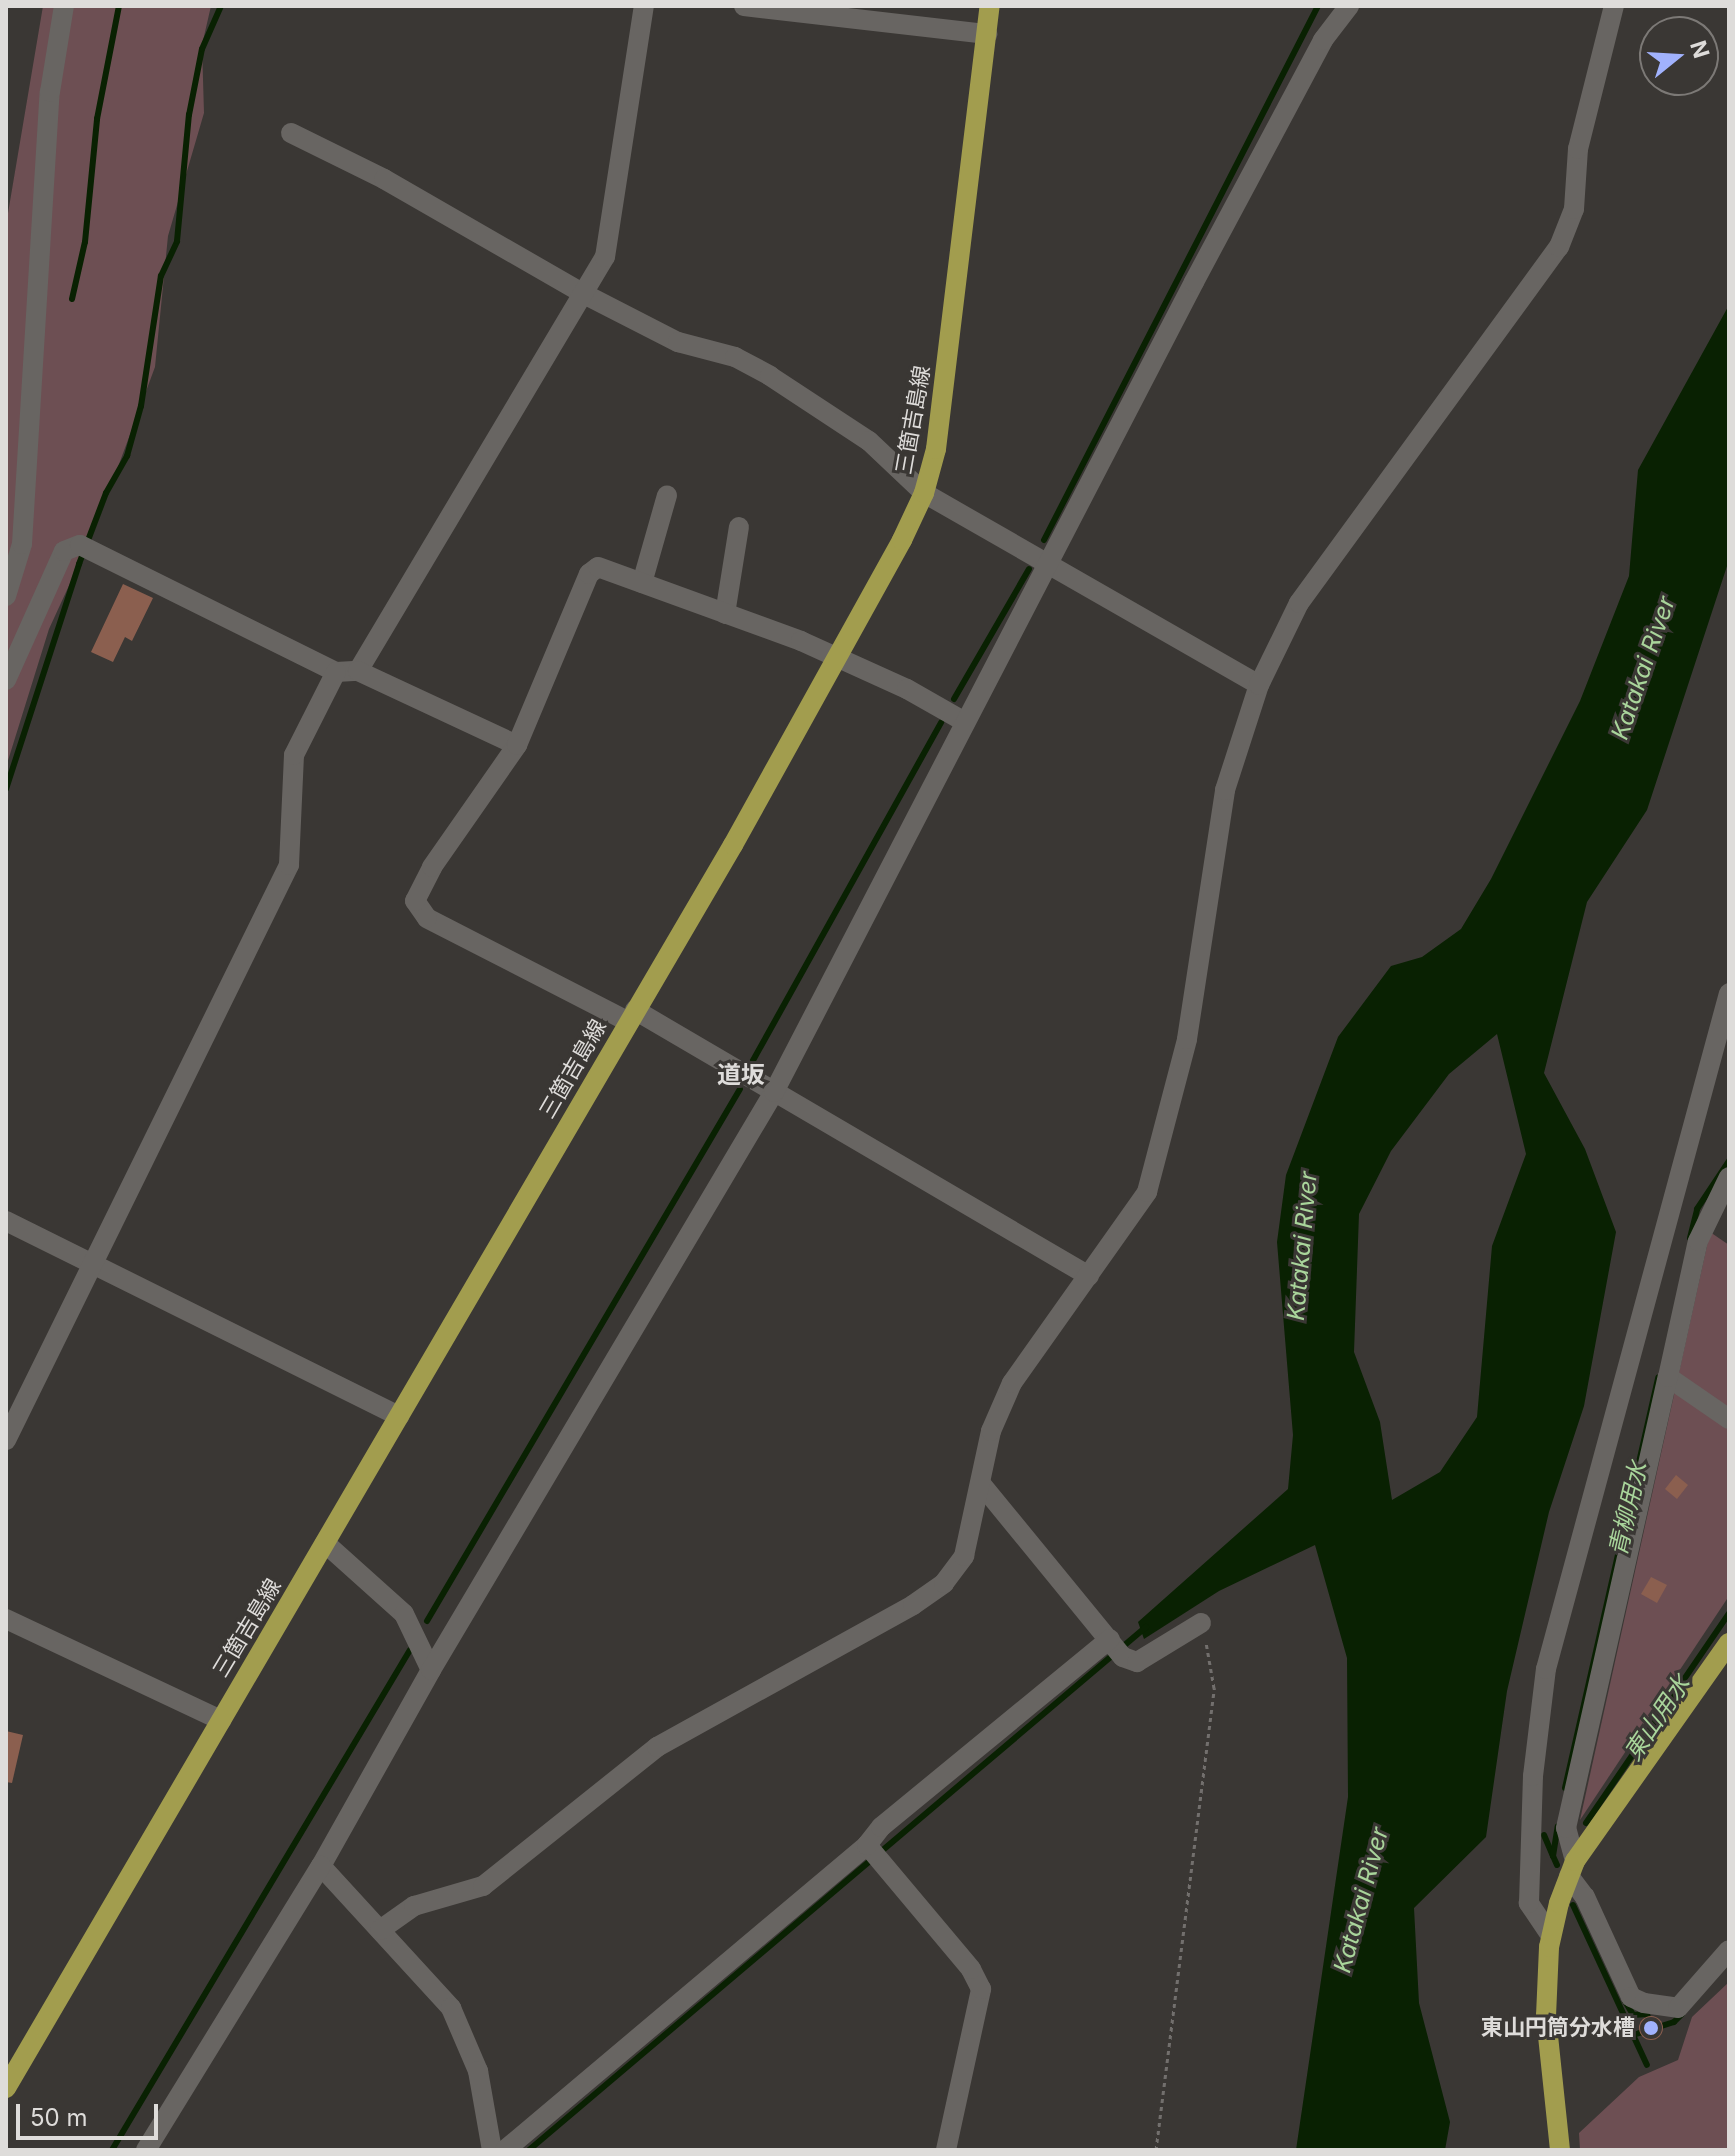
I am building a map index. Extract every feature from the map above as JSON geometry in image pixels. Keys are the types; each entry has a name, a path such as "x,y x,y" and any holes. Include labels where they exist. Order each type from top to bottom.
{"main road":[{"name":"三箇吉島線","path":"6,2088 839,658 924,493 942,408 990,6"},
{"path":"1560,2150 1546,2016 1551,1936 1572,1869 1729,1643"}],"street":[{"path":"6,596 22,544 50,92 64,6"},
{"path":"358,671 605,257 615,209 644,6"},
{"path":"744,6 987,34"},
{"path":"146,2150 321,1866 765,1087 1050,563 1323,40 1349,6"},
{"path":"380,1930 414,1906 483,1886 657,1747 944,1583 964,1556 982,1485 991,1431 1012,1383 1147,1192 1187,1039 1225,790 1259,685 1299,603 1559,247 1574,209 1578,149 1614,6"},
{"path":"291,133 384,179 584,294 678,342 735,357 770,376 869,441 924,493 1259,685"},
{"path":"642,583 667,495"},
{"path":"725,614 739,527"},
{"path":"6,680 64,551 80,545 336,672 358,671 517,745"},
{"path":"965,722 839,658 598,567 589,574 517,745 432,867 415,901 427,918 735,1069 1089,1276"},
{"path":"6,1440 289,865 294,755 336,672"},
{"path":"1551,1936 1529,1903 1533,1776 1546,1669 1729,993"},
{"path":"1729,1177 1698,1241 1566,1828 1572,1869 1631,1997 1644,2003 1678,2008 1729,1950"},
{"path":"6,1221 399,1416"},
{"path":"1668,1377 1729,1419"},
{"path":"982,1485 1123,1657 1137,1662 1201,1623"},
{"path":"325,1543 404,1614 431,1670"},
{"path":"6,1619 221,1720"},
{"path":"505,2150 867,1846 881,1827 1110,1640"},
{"path":"867,1846 971,1969 981,1989 946,2150"},
{"path":"321,1866 451,2008 466,2035 492,2150"}],"path":[{"path":"1156,2150 1214,1688 1201,1623"}],"shaded area":[{"path":"43,6 211,6 202,45 204,113 168,236 155,367 95,529 49,629 6,767 6,225"},
{"path":"1710,1232 1729,1245 1729,1596 1580,1820"},
{"path":"1729,1982 1729,2150 1580,2150 1579,2133 1639,2077 1678,2060 1692,2017"}],"water":[{"name":"Katakai River","path":"1729,305 1729,560 1647,810 1587,902 1544,1073 1585,1149 1616,1232 1584,1406 1549,1512 1507,1691 1486,1837 1414,1908 1419,2003 1450,2122 1445,2150 1296,2150 1348,1797 1347,1658 1315,1545 1219,1591 1144,1639 1138,1622 1288,1489 1293,1435 1277,1242 1286,1175 1338,1037 1391,966 1422,957 1461,929 1491,879 1580,701 1629,576 1638,470","holes":["1497,1034 1526,1154 1492,1246 1477,1417 1440,1472 1392,1500 1380,1422 1354,1352 1359,1214 1391,1151 1449,1074"]}],"building":[{"path":"123,584 153,598 132,641 125,637 113,662 91,652"},
{"path":"1676,1475 1688,1485 1677,1499 1665,1489"},
{"path":"1651,1577 1667,1585 1657,1603 1641,1594"},
{"path":"6,1731 23,1735 12,1783 6,1782"},
{"name":"東山円筒分水槽","path":"1651,2016 1662,2023 1663,2028 1656,2039 1651,2040 1640,2033 1639,2028 1646,2017"}],"waterway":[{"path":"72,299 85,242 97,119 119,6"},
{"path":"6,789 79,564 106,493 127,456 141,406 161,276 177,241 189,115 202,49 221,6"},
{"path":"1044,540 1318,6"},
{"path":"954,699 1029,569"},
{"path":"751,1064 941,722"},
{"path":"427,1621 740,1089"},
{"name":"青柳用水","path":"1690,1238 1697,1209 1729,1161"},
{"name":"青柳用水","path":"1565,1788 1658,1377"},
{"name":"東山用水","path":"1586,1823 1729,1613"},
{"path":"529,2150 1146,1627"},
{"path":"112,2150 410,1650"},
{"name":"青柳用水","path":"1557,1865 1553,1856 1558,1826"},
{"path":"1544,1835 1553,1856"},
{"name":"青柳用水","path":"1573,1905 1647,2065"},
{"name":"東山用水","path":"1625,2001 1633,2015 1647,2014 1651,2029"},
{"path":"1633,2035 1674,2022 1682,2014"}],"place":[{"name":"東山円筒分水槽","path":"1651,2028"}],"district":[{"name":"道坂","path":"741,1075"}]}
